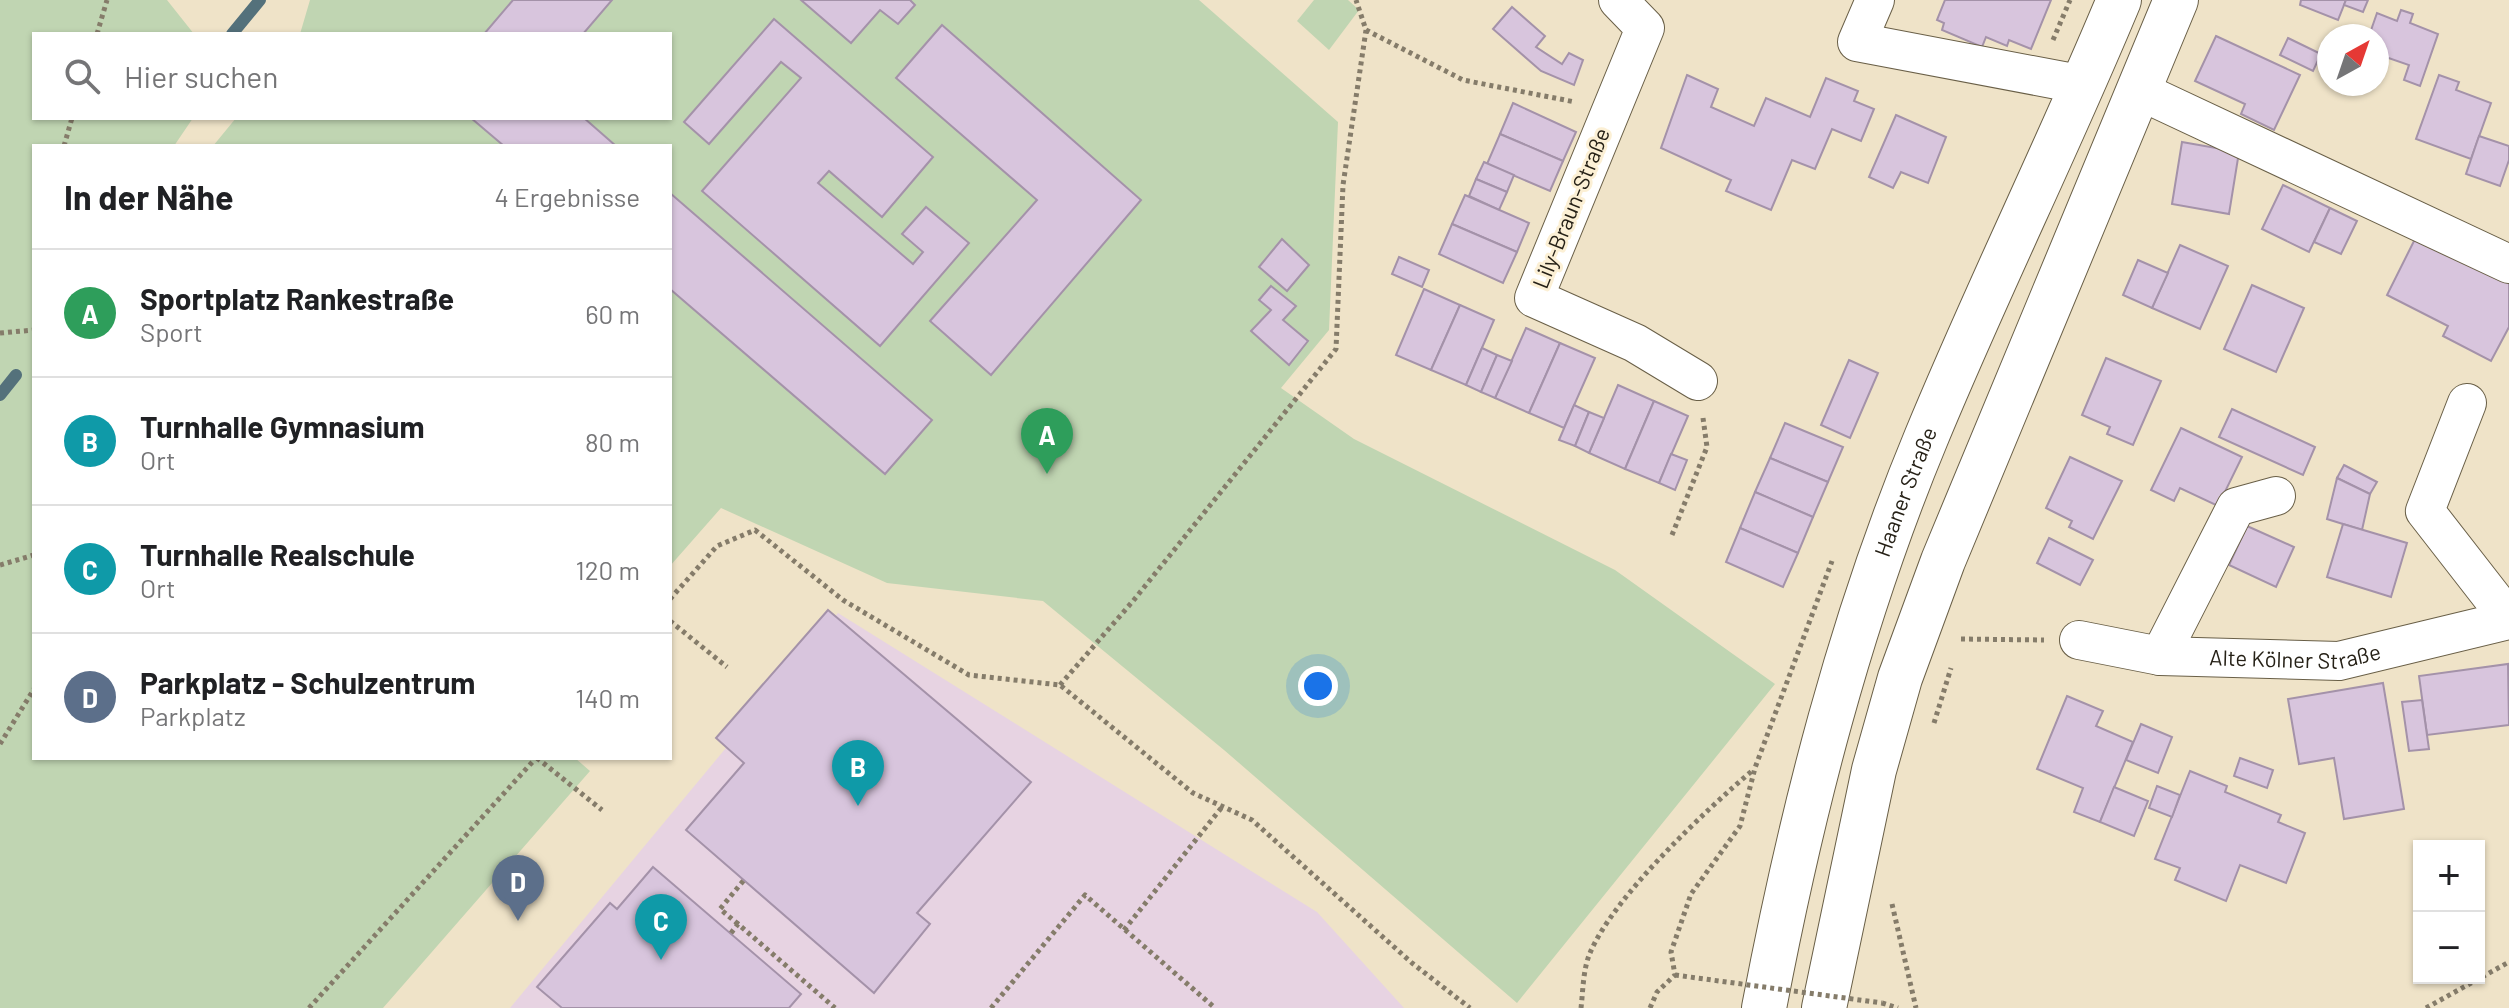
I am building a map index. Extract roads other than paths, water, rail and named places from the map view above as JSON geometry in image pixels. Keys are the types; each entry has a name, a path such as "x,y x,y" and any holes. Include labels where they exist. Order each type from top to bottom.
{"main road":[{"name":"Haaner Straße","path":"1764,1008 1804,816 1868,594 1925,439 2119,0"},
{"path":"1824,1008 1874,770 1900,678 1943,561 2176,0"}],"street":[{"name":"Lily-Braun-Straße","path":"1618,0 1645,28 1534,298 1635,343 1698,381"},
{"path":"1875,0 1857,42 2084,85"},
{"path":"2140,91 2509,264"},
{"path":"2467,403 2425,511 2509,620"},
{"path":"2160,656 2236,507 2276,496"},
{"name":"Alte Kölner Straße","path":"2079,640 2160,656 2339,661 2509,620"}],"waterway":[{"path":"234,32 260,0"},
{"path":"0,395 16,375"}],"place":[{"name":"Sportplatz Rankestraße","path":"1047,474"},
{"name":"Turnhalle Gymnasium","path":"858,806"},
{"name":"Parkplatz - Schulzentrum","path":"518,921"},
{"name":"Turnhalle Realschule","path":"661,960"}]}
